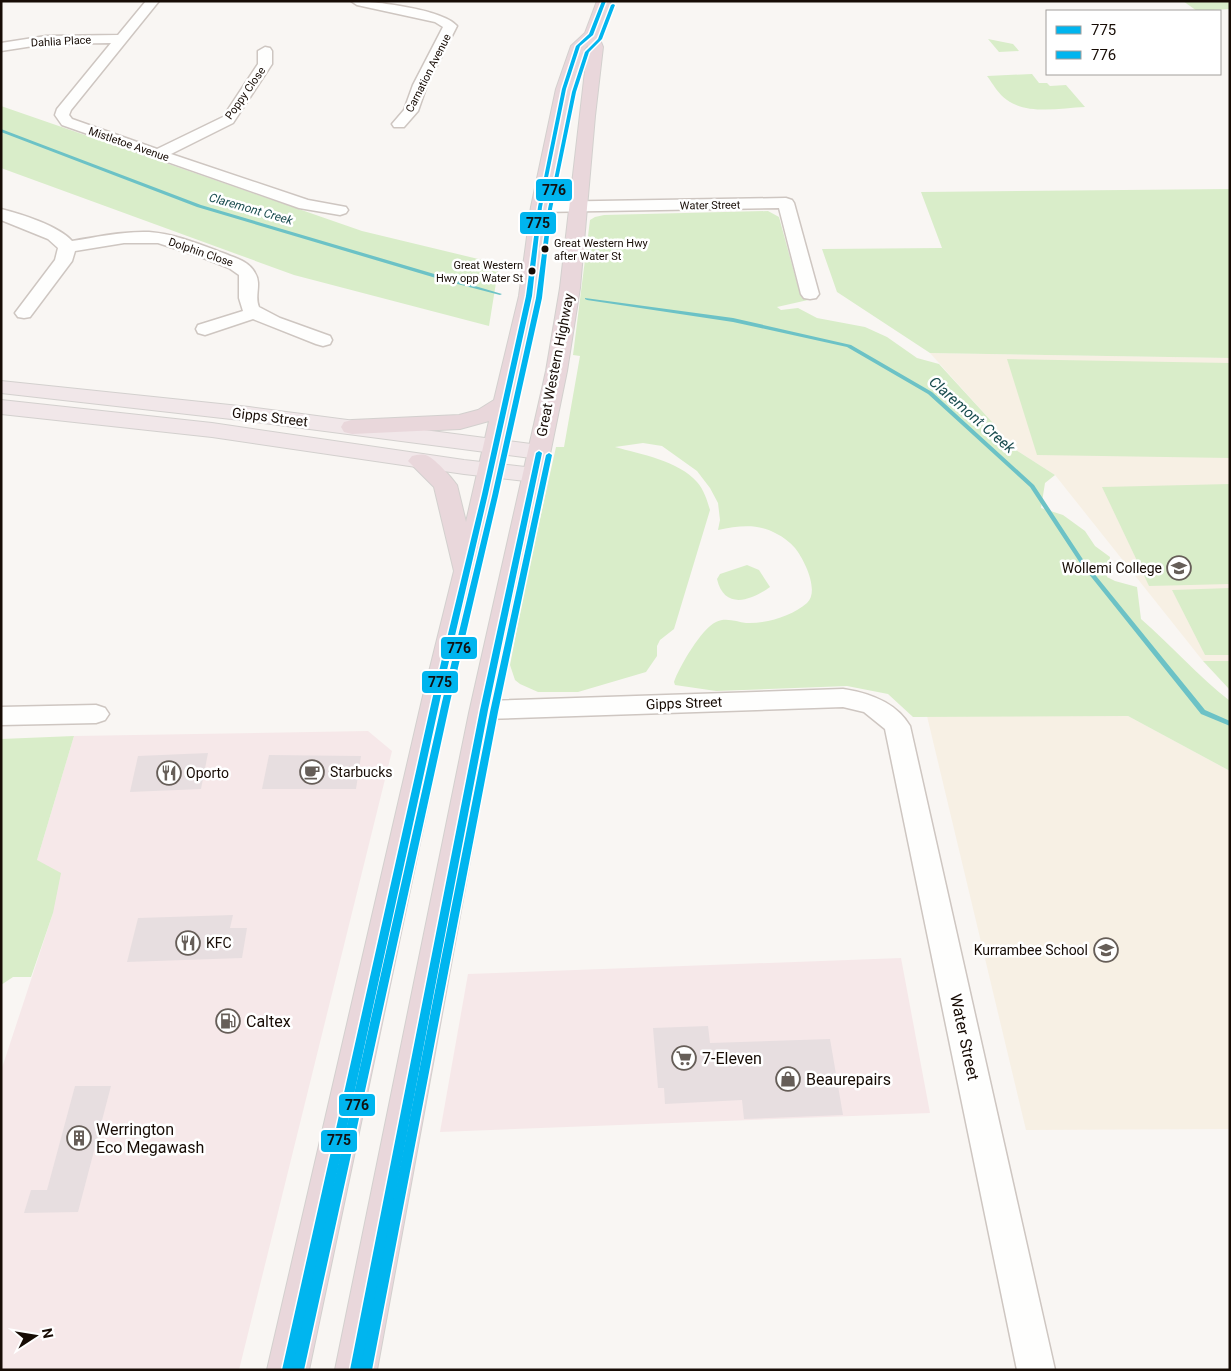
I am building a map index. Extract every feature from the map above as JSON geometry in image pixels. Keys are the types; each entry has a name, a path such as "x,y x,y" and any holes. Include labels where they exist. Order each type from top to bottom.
{"highway":[{"name":"Great Western Highway","path":"288,1370 529,296 540,207 564,88 578,46 591,35 604,1"},
{"name":"Great Western Highway","path":"356,1370 484,710 537,464 565,321 579,207 585,127 596,47 591,35"},
{"path":"352,428 460,422 486,415 504,403"},
{"path":"420,461 445,485 466,572"}],"main road":[{"name":"Gipps Street","path":"1,387 135,400 495,446 537,464"},
{"name":"Gipps Street","path":"1,407 212,430 490,470 537,464"}],"street":[{"name":"Mistletoe Avenue","path":"153,1 64,109 62,115 67,122 305,205 340,210"},
{"name":"Carnation Avenue","path":"357,1 440,19 450,26 420,86 411,111 399,124"},
{"name":"Dahlia Place","path":"1,47 46,40 121,39"},
{"name":"Poppy Close","path":"158,154 228,120 265,64 265,51"},
{"name":"Water Street","path":"540,207 786,204 810,294"},
{"path":"1,214 55,235 67,247 66,256 63,261 24,313"},
{"name":"Dolphin Close","path":"67,247 136,238 168,240 235,264 245,270 250,280 248,303 256,313"},
{"path":"205,329 256,313 323,340"},
{"name":"Gipps Street","path":"484,710 843,698 862,700 882,710"},
{"name":"Water Street","path":"882,710 897,726 901,741 1036,1370"},
{"path":"1,716 96,714"}],"shaded area":[{"name":"Wollemi College","path":"930,353 1230,358 1230,661 1203,661 1055,475 1005,443 993,423"},
{"name":"Kurrambee School","path":"927,716 1128,716 1230,771 1230,1129 1026,1130"},
{"path":"368,731 392,751 239,1370 1,1370 1,1071 53,913 37,860 74,736"},
{"path":"901,958 930,1113 440,1132 468,974"}],"green space":[{"path":"1183,1 1230,1 1230,9 1196,10"},
{"path":"988,39 1013,44 1019,51 999,52"},
{"path":"1032,74 1039,83 1047,83 1050,86 1066,85 1085,107 1045,110 1015,105 1001,95 987,76"},
{"path":"1,106 362,231 499,264 489,326 294,275 1,168"},
{"path":"1230,189 1230,358 930,353 837,292 822,249 942,248 921,192"},
{"path":"768,211 779,217 797,283 808,300 777,307 781,310 798,308 817,318 865,327 887,337 917,358 939,364 993,423 1005,443 1055,475 1045,483 1041,508 1063,515 1085,531 1095,546 1110,557 1107,577 1137,587 1141,619 1230,701 1230,771 1128,716 913,717 888,694 847,686 716,691 675,685 674,682 686,658 710,626 724,620 746,623 770,621 794,612 811,598 811,583 799,553 779,535 755,527 718,530 720,520 718,503 710,488 697,471 662,446 643,443 615,447 659,459 680,469 702,488 710,510 674,629 660,640 657,646 657,656 646,672 578,692 538,692 515,680 510,665 527,577 556,447 564,447 580,356 573,355 590,220 604,215"},
{"path":"1007,359 1230,363 1230,458 1037,455"},
{"path":"1230,484 1230,584 1149,586 1102,487"},
{"path":"747,565 759,570 770,587 747,599 732,599 721,589 717,579 720,574"},
{"path":"1230,588 1230,655 1205,655 1172,590"},
{"path":"1203,661 1230,661 1230,690"},
{"path":"74,736 37,860 61,873 53,913 31,977 13,977 1,985 1,739"}],"building":[{"name":"Oporto","path":"208,753 201,789 130,792 138,756"},
{"name":"Starbucks","path":"269,755 361,756 356,789 262,789"},
{"name":"KFC","path":"233,915 230,928 247,928 242,958 127,962 138,918"},
{"path":"708,1026 710,1043 830,1039 843,1115 744,1119 742,1100 665,1104 664,1088 658,1088 653,1028"},
{"name":"Werrington Eco Megawash","path":"75,1086 111,1086 78,1212 24,1213 31,1190 47,1190"}],"waterway":[{"name":"Claremont Creek","path":"1,130 199,206 500,294"},
{"name":"Claremont Creek","path":"587,299 733,320 849,346 930,393 1032,486 1082,562 1203,712 1230,724"}],"transit line":[{"name":"775","path":"288,1370 436,700 485,494 529,296 540,207 564,89 578,46 591,35 604,1"},
{"name":"776","path":"298,1370 446,702 495,496 539,298 550,209 574,92 587,52 600,39 613,5"},
{"name":"775","path":"356,1370 484,710 539,453"},
{"name":"776","path":"366,1370 494,712 549,455"}],"place":[{"name":"Great Western Hwy after Water St","path":"545,249"},
{"name":"Great Western Hwy opp Water St","path":"532,271"},
{"name":"Wollemi College","path":"1179,568"},
{"name":"Starbucks","path":"312,772"},
{"name":"Oporto","path":"169,773"},
{"name":"KFC","path":"188,943"},
{"name":"Kurrambee School","path":"1106,950"},
{"name":"Caltex","path":"228,1021"},
{"name":"7-Eleven","path":"684,1058"},
{"name":"Beaurepairs","path":"788,1079"},
{"name":"Werrington Eco Megawash","path":"79,1138"}]}
